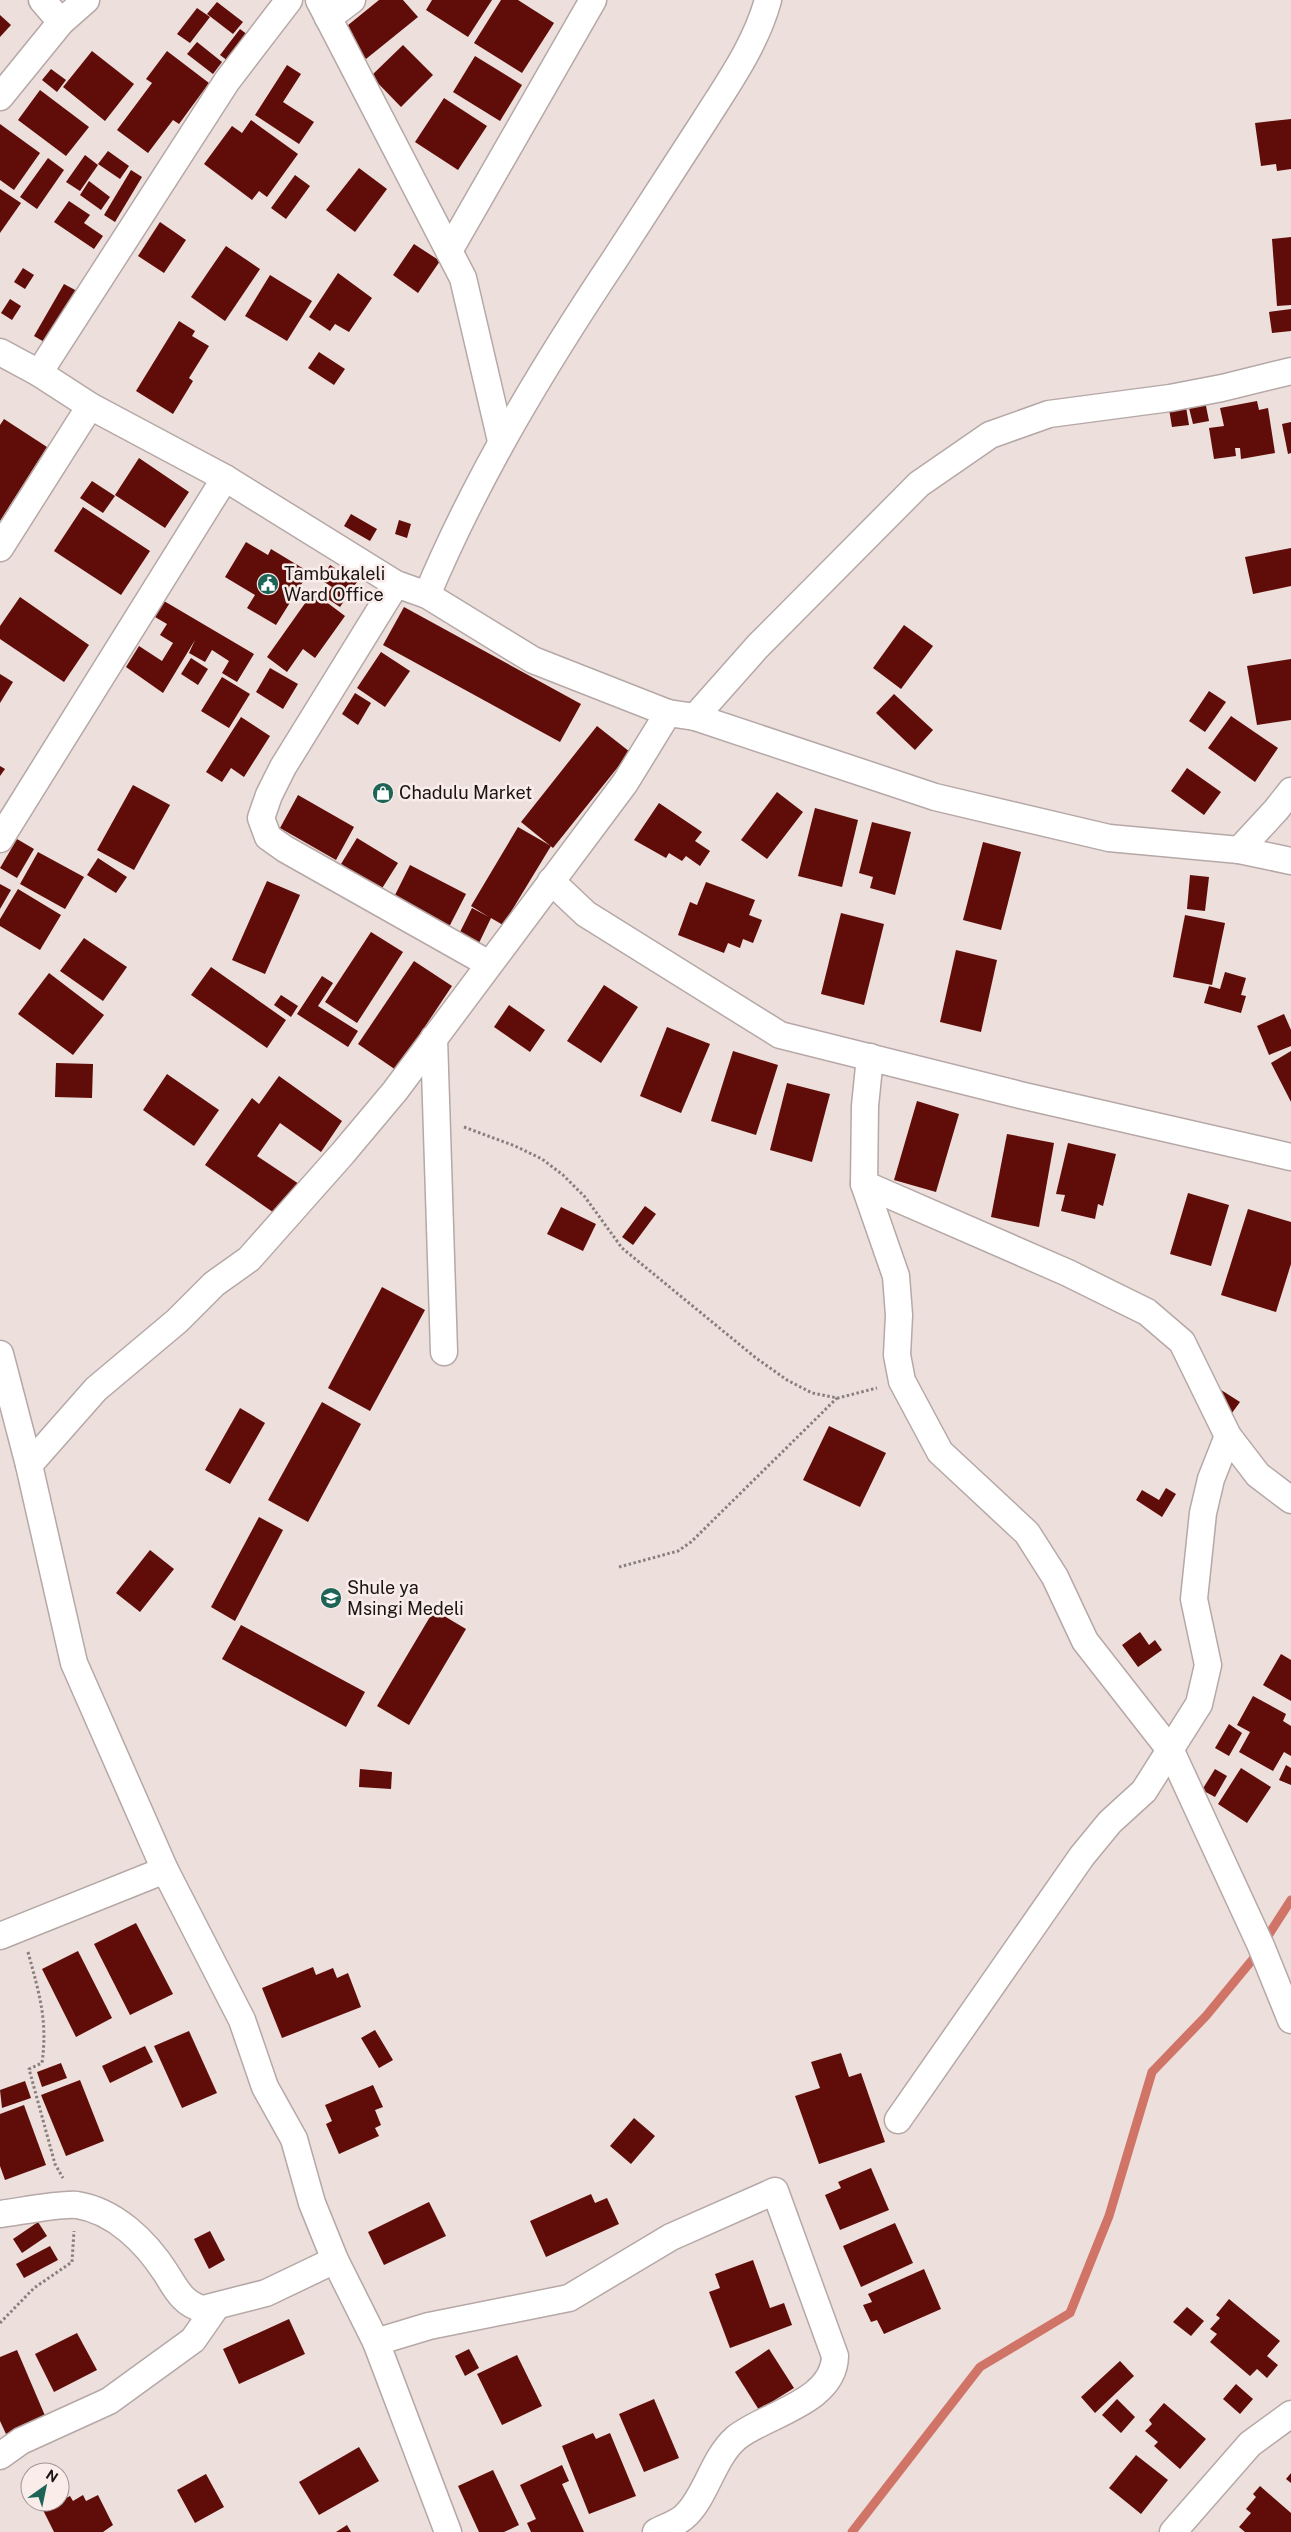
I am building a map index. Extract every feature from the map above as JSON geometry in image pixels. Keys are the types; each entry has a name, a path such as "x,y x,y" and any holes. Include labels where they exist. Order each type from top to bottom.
{"street":[{"path":"42,0 61,22"},
{"path":"0,97 61,22 86,0"},
{"path":"39,373 227,81 289,0"},
{"path":"352,0 324,9 463,278 501,440"},
{"path":"449,251 593,0"},
{"path":"427,596 448,546 501,440 582,309 734,74 757,32 768,0"},
{"path":"0,352 39,373 90,406 225,478 396,584 427,596 533,660 668,713 695,717 935,797 1109,838 1239,850 1291,861"},
{"path":"695,717 757,647 919,484 990,435 1050,414 1170,398 1222,388 1291,371"},
{"path":"0,548 90,406"},
{"path":"0,839 225,478"},
{"path":"396,584 283,767 269,795 261,818 268,837 286,849 489,964"},
{"path":"29,1465 96,1389 177,1321 214,1284 249,1258 343,1153 395,1091 625,783 668,713"},
{"path":"1239,850 1291,791"},
{"path":"551,880 586,914 780,1035 1039,1099 1291,1157"},
{"path":"434,1038 444,1352"},
{"path":"870,1057 865,1106 864,1184 896,1276 899,1316 897,1355 902,1381 940,1452 1027,1533 1055,1578 1086,1641 1171,1751 1261,1946 1291,2020"},
{"path":"864,1184 1068,1273 1146,1312 1182,1342 1228,1436 1258,1475 1291,1500"},
{"path":"0,1354 29,1465 74,1663 165,1870 242,2020 266,2087 294,2139 312,2203 335,2260 376,2342 448,2532"},
{"path":"898,2120 1076,1864 1110,1822 1144,1792 1199,1704 1208,1665 1194,1598 1203,1513 1211,1479 1228,1436"},
{"path":"11,1932 165,1870"},
{"path":"376,2342 428,2326 570,2298 671,2237 775,2191 835,2356 834,2369 822,2386 803,2402 736,2438 714,2466 686,2516 656,2532"},
{"path":"0,2214 76,2205 112,2218 143,2242 179,2295 194,2307 203,2309 266,2293 335,2260"},
{"path":"0,2456 21,2441 109,2402 193,2340 216,2307"},
{"path":"1173,2532 1250,2444 1291,2414"}],"path":[{"path":"437,1116 515,1146 542,1159 586,1197 622,1248 748,1352 787,1380 812,1393 838,1398 902,1381"},
{"path":"619,1567 678,1551 691,1542 838,1398"},
{"path":"0,2323 34,2288 72,2262 76,2205 56,2164 29,2069 42,2063 46,2038 44,2016 11,1932"}],"building":[{"path":"379,0 403,0 418,17 366,59 342,30"},
{"path":"432,0 492,0 468,37 426,10"},
{"path":"501,0 518,0 554,23 522,73 474,43"},
{"path":"217,2 243,22 233,34 207,14"},
{"path":"197,8 210,17 190,43 177,34"},
{"path":"0,15 11,25 0,37"},
{"path":"240,29 252,38 232,64 220,55"},
{"path":"197,42 222,62 213,74 187,54"},
{"path":"403,45 433,75 401,107 371,76"},
{"path":"92,51 134,84 105,121 63,87"},
{"path":"167,51 209,83 179,124 173,120 148,153 117,130 152,83 146,79"},
{"path":"475,56 522,85 500,121 453,92"},
{"path":"287,65 301,74 283,102 314,122 299,144 255,115"},
{"path":"51,69 66,80 57,92 42,80"},
{"path":"40,90 89,127 66,156 18,120"},
{"path":"444,98 487,126 458,170 415,142"},
{"path":"1291,119 1291,169 1277,171 1276,164 1261,166 1255,123"},
{"path":"251,120 298,154 267,197 259,191 252,200 204,164 232,126 242,133"},
{"path":"0,124 40,153 14,190 0,180"},
{"path":"108,151 129,166 120,179 98,164"},
{"path":"85,155 98,165 80,191 66,182"},
{"path":"48,158 64,170 37,209 20,197"},
{"path":"359,168 387,189 355,232 326,210"},
{"path":"131,170 142,177 115,222 104,215"},
{"path":"295,175 310,186 286,219 271,208"},
{"path":"89,181 110,197 101,210 80,195"},
{"path":"0,189 21,203 0,233"},
{"path":"69,201 90,215 84,223 103,236 94,249 54,222"},
{"path":"160,222 186,240 164,273 138,256"},
{"path":"1291,237 1291,305 1277,306 1272,239"},
{"path":"414,244 440,261 418,293 393,275"},
{"path":"226,246 260,269 225,321 191,297"},
{"path":"23,268 34,275 25,289 14,282"},
{"path":"338,273 372,298 349,332 335,324 330,331 309,317"},
{"path":"270,275 312,301 287,341 245,316"},
{"path":"64,284 77,291 46,343 34,336"},
{"path":"10,299 21,306 12,320 1,313"},
{"path":"1291,309 1291,331 1272,333 1269,312"},
{"path":"179,321 195,331 192,336 209,346 189,378 193,381 173,414 136,391"},
{"path":"319,352 345,369 334,385 308,368"},
{"path":"1205,401 1209,421 1193,424 1188,404"},
{"path":"1257,401 1259,410 1268,408 1275,453 1241,459 1240,448 1235,448 1236,456 1214,459 1209,428 1224,426 1220,408"},
{"path":"1186,407 1189,425 1172,427 1169,409"},
{"path":"4,419 47,447 0,521 0,425"},
{"path":"1291,422 1291,453 1288,454 1282,424"},
{"path":"139,458 189,492 165,528 115,495"},
{"path":"92,481 115,496 103,513 80,498"},
{"path":"83,507 150,551 121,595 54,551"},
{"path":"351,514 377,529 370,541 344,526"},
{"path":"399,520 411,524 407,538 395,534"},
{"path":"246,542 268,555 271,549 309,572 276,625 247,608 255,595 225,577"},
{"path":"1291,548 1291,586 1253,594 1245,557"},
{"path":"330,565 357,582 340,607 325,597 332,587 321,580"},
{"path":"313,592 345,616 315,658 303,649 287,672 267,657"},
{"path":"20,597 89,645 64,682 0,639 0,626"},
{"path":"164,601 254,654 237,682 222,673 229,661 212,650 205,662 189,653 195,640 163,693 126,667 139,646 162,661 173,643 160,635 167,624 155,617"},
{"path":"404,607 581,704 560,742 383,645"},
{"path":"904,625 933,646 901,689 873,668"},
{"path":"381,652 410,671 385,707 357,688"},
{"path":"191,658 208,669 198,685 181,674"},
{"path":"1291,659 1291,720 1257,725 1247,666"},
{"path":"270,668 298,684 283,709 256,692"},
{"path":"0,674 13,682 0,703"},
{"path":"222,677 250,694 229,728 201,711"},
{"path":"1209,691 1226,702 1205,732 1189,721"},
{"path":"355,693 371,703 358,725 342,714"},
{"path":"894,694 933,730 915,750 876,713"},
{"path":"1231,716 1278,748 1255,782 1208,748"},
{"path":"241,717 270,736 244,777 231,768 222,782 206,772"},
{"path":"597,726 630,752 553,848 521,822"},
{"path":"0,766 5,769 0,776"},
{"path":"1187,768 1221,792 1204,815 1171,791"},
{"path":"133,785 170,805 134,870 97,850"},
{"path":"777,792 803,812 767,859 741,840"},
{"path":"298,795 354,827 336,860 280,828"},
{"path":"659,803 702,832 695,841 710,851 700,866 686,856 682,861 669,853 666,858 634,840"},
{"path":"815,808 858,820 842,887 798,876"},
{"path":"872,822 911,832 895,895 870,888 873,877 859,873"},
{"path":"518,827 551,846 503,925 491,918 479,943 459,934 472,908 489,917 471,906"},
{"path":"357,838 398,863 381,890 341,864"},
{"path":"17,839 34,849 17,878 0,868"},
{"path":"983,842 1021,852 1001,930 963,920"},
{"path":"38,852 84,877 65,909 20,884"},
{"path":"98,858 127,877 116,893 87,875"},
{"path":"410,865 466,894 449,927 393,899"},
{"path":"1190,875 1209,877 1205,911 1187,909"},
{"path":"267,881 300,895 265,974 232,960"},
{"path":"706,882 755,900 749,915 762,920 753,943 743,939 740,948 728,943 724,953 678,935 690,902 697,905"},
{"path":"0,884 11,890 0,909"},
{"path":"18,889 61,915 40,950 0,926 0,919"},
{"path":"841,913 884,924 864,1005 821,994"},
{"path":"1185,915 1225,923 1212,985 1173,977"},
{"path":"371,932 403,952 357,1023 325,1002"},
{"path":"84,938 127,967 103,1001 60,971"},
{"path":"956,950 997,960 981,1032 940,1022"},
{"path":"414,961 452,986 396,1070 358,1044"},
{"path":"211,967 286,1020 267,1048 191,995"},
{"path":"1225,972 1246,978 1241,995 1246,996 1241,1013 1204,1003 1209,986 1220,989"},
{"path":"49,973 104,1015 73,1055 18,1014"},
{"path":"322,976 333,983 318,1006 358,1031 348,1047 297,1014"},
{"path":"604,985 638,1007 601,1063 567,1041"},
{"path":"281,995 298,1006 291,1017 274,1005"},
{"path":"509,1005 545,1030 530,1052 494,1027"},
{"path":"1284,1014 1291,1030 1291,1046 1269,1055 1257,1026"},
{"path":"667,1027 710,1044 681,1113 640,1096"},
{"path":"733,1051 778,1065 756,1135 711,1121"},
{"path":"1291,1051 1291,1102 1271,1063"},
{"path":"56,1063 93,1064 92,1098 55,1097"},
{"path":"167,1074 219,1110 194,1146 143,1110"},
{"path":"279,1076 342,1121 321,1152 280,1123 257,1156 302,1186 280,1217 205,1165 252,1098 259,1104"},
{"path":"787,1083 830,1094 812,1162 770,1150"},
{"path":"917,1101 959,1114 936,1192 894,1180"},
{"path":"1007,1134 1054,1143 1039,1227 991,1217"},
{"path":"1068,1143 1116,1154 1103,1206 1098,1204 1095,1219 1061,1211 1065,1195 1056,1194"},
{"path":"1188,1193 1229,1205 1211,1266 1170,1254"},
{"path":"645,1206 656,1214 633,1245 622,1237"},
{"path":"561,1207 596,1224 583,1251 547,1234"},
{"path":"1248,1209 1291,1222 1291,1264 1276,1312 1221,1295"},
{"path":"382,1287 425,1310 370,1411 328,1388"},
{"path":"1218,1388 1240,1402 1229,1417"},
{"path":"322,1402 361,1424 308,1522 268,1500"},
{"path":"240,1408 265,1423 230,1484 205,1470"},
{"path":"829,1426 886,1453 860,1507 803,1480"},
{"path":"1166,1488 1176,1494 1162,1517 1136,1500 1142,1490 1159,1500"},
{"path":"259,1517 283,1530 235,1621 211,1607"},
{"path":"150,1550 174,1569 140,1612 116,1593"},
{"path":"434,1610 466,1629 409,1725 377,1706"},
{"path":"241,1625 365,1692 346,1727 222,1659"},
{"path":"1140,1632 1149,1645 1155,1640 1162,1650 1138,1667 1122,1645"},
{"path":"1281,1654 1291,1660 1291,1701 1263,1685"},
{"path":"1253,1696 1286,1714 1283,1721 1291,1726 1291,1756 1284,1752 1273,1771 1239,1752 1250,1732 1237,1725"},
{"path":"1229,1724 1242,1733 1229,1756 1215,1748"},
{"path":"1286,1765 1291,1768 1291,1785 1279,1780"},
{"path":"1241,1768 1271,1787 1247,1823 1218,1804"},
{"path":"360,1769 392,1772 391,1789 359,1787"},
{"path":"1215,1769 1227,1776 1215,1797 1202,1790"},
{"path":"136,1923 173,1994 130,2015 94,1944"},
{"path":"78,1951 112,2018 76,2037 42,1969"},
{"path":"313,1967 316,1975 333,1968 337,1978 348,1973 361,2007 282,2038 262,1988"},
{"path":"375,2030 393,2060 379,2068 361,2038"},
{"path":"189,2031 217,2093 182,2108 154,2046"},
{"path":"145,2046 153,2062 110,2083 102,2066"},
{"path":"841,2053 849,2077 861,2073 885,2142 819,2164 795,2096 820,2088 811,2062"},
{"path":"61,2063 67,2078 42,2087 37,2072"},
{"path":"80,2080 104,2141 66,2156 41,2095"},
{"path":"25,2081 31,2098 2,2108 0,2090"},
{"path":"373,2085 383,2107 375,2110 381,2125 375,2128 379,2136 339,2154 326,2124 332,2121 325,2105"},
{"path":"24,2105 46,2165 5,2180 0,2166 0,2114"},
{"path":"634,2118 655,2136 631,2164 610,2146"},
{"path":"871,2168 889,2210 840,2230 825,2195 841,2188 838,2182"},
{"path":"591,2194 595,2203 607,2198 619,2224 546,2257 530,2221"},
{"path":"429,2202 446,2236 384,2265 368,2232"},
{"path":"38,2222 47,2236 22,2253 13,2239"},
{"path":"895,2223 913,2263 861,2287 843,2246"},
{"path":"210,2231 225,2260 209,2269 194,2239"},
{"path":"50,2246 58,2260 24,2278 16,2264"},
{"path":"753,2260 770,2308 784,2303 792,2325 730,2348 709,2292 720,2288 715,2274"},
{"path":"924,2269 941,2309 884,2334 877,2320 871,2322 863,2305 872,2302 868,2294"},
{"path":"1229,2299 1280,2341 1267,2356 1278,2365 1267,2378 1257,2369 1250,2376 1210,2342 1217,2334 1210,2329 1220,2318 1216,2315"},
{"path":"1187,2307 1204,2321 1191,2336 1173,2322"},
{"path":"289,2319 305,2354 239,2384 223,2349"},
{"path":"77,2333 97,2370 54,2392 35,2354"},
{"path":"469,2349 479,2368 465,2376 455,2356"},
{"path":"769,2349 794,2388 759,2410 735,2372"},
{"path":"17,2350 46,2418 6,2434 0,2421 0,2357"},
{"path":"517,2355 542,2406 502,2425 477,2374"},
{"path":"1120,2361 1134,2376 1095,2413 1081,2397"},
{"path":"1236,2384 1253,2399 1240,2414 1223,2399"},
{"path":"654,2399 679,2458 644,2472 619,2414"},
{"path":"1117,2399 1135,2417 1121,2433 1102,2415"},
{"path":"1164,2403 1206,2439 1180,2469 1154,2446 1158,2442 1145,2431 1152,2424 1149,2420"},
{"path":"593,2433 596,2439 610,2433 636,2496 589,2514 562,2446"},
{"path":"359,2447 379,2481 319,2515 299,2482"},
{"path":"1136,2455 1168,2480 1141,2514 1109,2488"},
{"path":"562,2465 569,2481 562,2484 584,2532 531,2532 527,2523 536,2519 520,2485"},
{"path":"493,2470 519,2525 504,2532 479,2532 458,2486"},
{"path":"1291,2473 1291,2483 1286,2479"},
{"path":"206,2474 224,2507 195,2523 177,2490"},
{"path":"1260,2486 1291,2513 1291,2532 1245,2532 1239,2527 1251,2513 1246,2509 1256,2497 1253,2494"},
{"path":"83,2495 86,2501 98,2495 113,2525 103,2532 54,2532 44,2512 70,2512 70,2496 73,2501"},
{"path":"347,2525 351,2532 336,2532"}],"waterway":[{"path":"852,2532 980,2367 1070,2313 1109,2216 1152,2072 1206,2016 1253,1959 1291,1900"}],"place":[{"name":"Tambukaleli Ward Office","path":"268,584"},
{"name":"Chadulu Market","path":"383,793"},
{"name":"Shule ya Msingi Medeli","path":"331,1598"}]}
